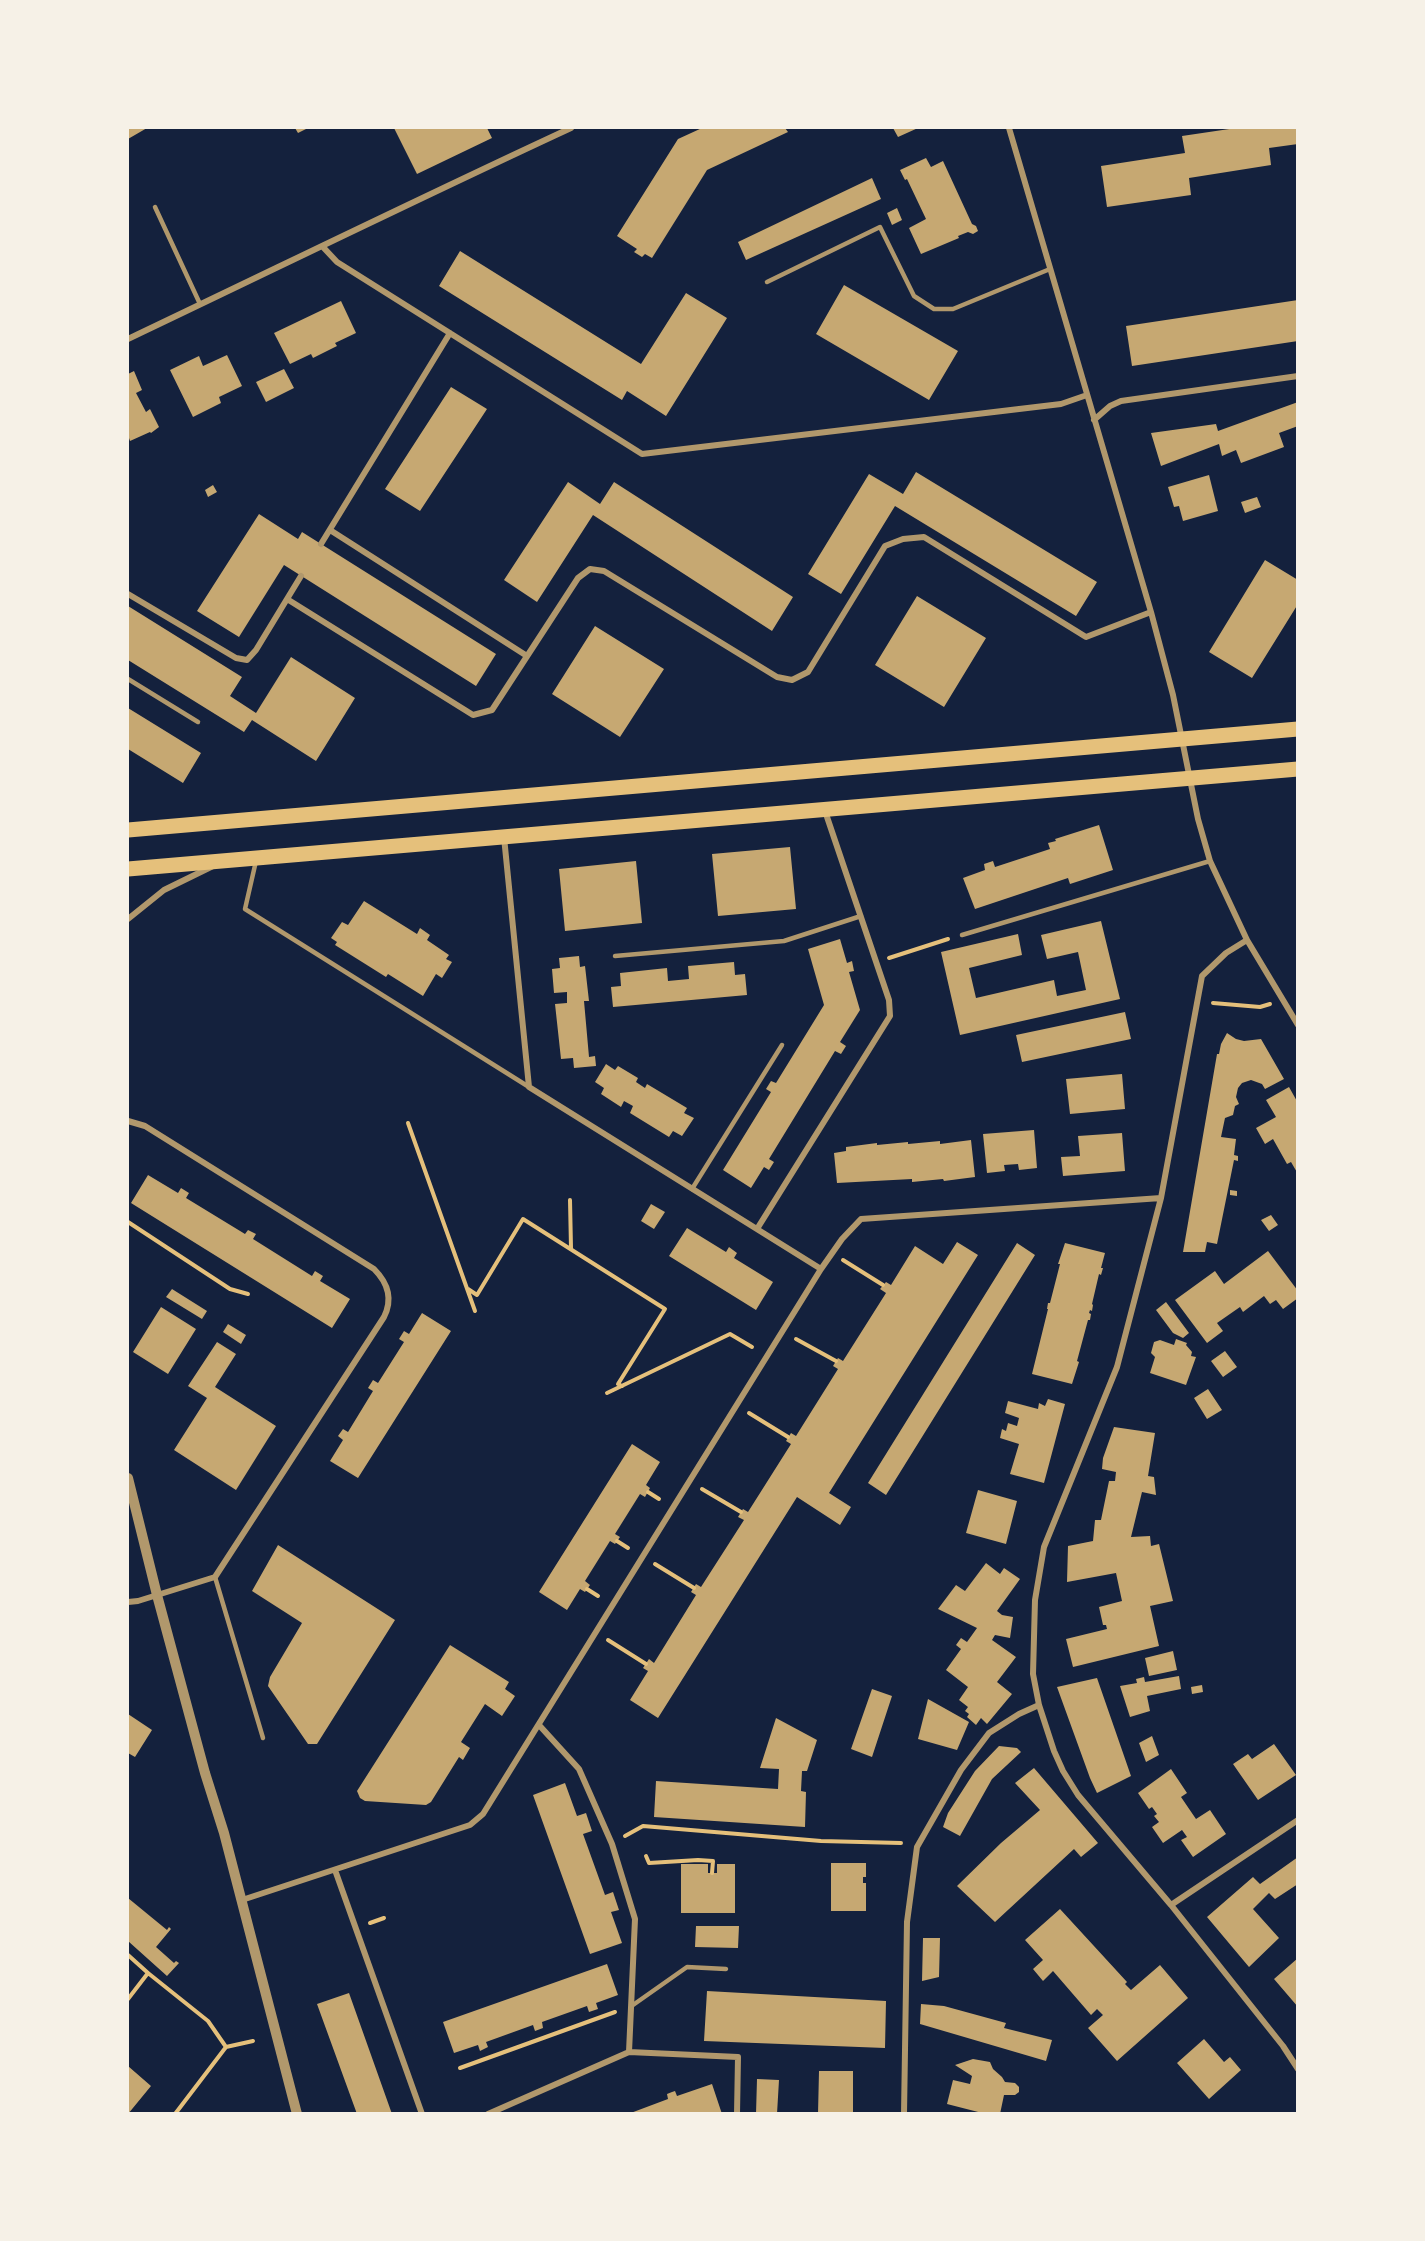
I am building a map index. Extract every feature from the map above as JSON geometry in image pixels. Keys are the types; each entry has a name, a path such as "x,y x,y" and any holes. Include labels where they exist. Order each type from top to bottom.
{"main road":[{"path":"128,830 1298,729"},
{"path":"128,869 1298,769"}],"street":[{"path":"128,339 372,220 571,128"},
{"path":"1009,128 1151,612 1209,861 1247,940 1298,1025"},
{"path":"322,246 337,262 642,454 1061,404 1087,395"},
{"path":"321,544 450,333"},
{"path":"1094,420 1110,406 1121,401 1298,376"},
{"path":"330,530 527,656"},
{"path":"287,599 473,715 492,710 578,578 590,569 604,572 777,677 792,680 808,672 885,546 903,539 924,537 1086,637 1151,612"},
{"path":"128,594 236,658 247,660 256,650 301,576"},
{"path":"757,1229 890,1016 889,1000 825,809"},
{"path":"504,837 529,1087 821,1269"},
{"path":"128,920 164,890 225,860"},
{"path":"1247,940 1226,953 1203,976 1161,1198 1117,1367 1044,1547 1035,1600 1033,1674 1039,1705 1063,1772 1078,1795 1171,1905 1283,2046 1298,2069"},
{"path":"128,1120 145,1126 374,1269 384,1280 389,1300 384,1317 215,1577 128,1602"},
{"path":"242,1900 470,1825 483,1814 821,1269 842,1239 861,1219 1161,1198"},
{"path":"128,1478 205,1773 225,1833 297,2114"},
{"path":"904,2114 907,1922 917,1847 961,1770 989,1733 1019,1714 1039,1705"},
{"path":"539,1725 579,1769 612,1844 635,1919 630,2052"},
{"path":"1171,1905 1298,1820"},
{"path":"335,1870 422,2114"},
{"path":"488,2114 630,2052 738,2056 737,2114"}],"lane":[{"path":"155,207 200,304"},
{"path":"767,282 880,227 914,296 934,309 953,309 1050,269"},
{"path":"128,679 198,722"},
{"path":"257,858 245,909 529,1087"},
{"path":"962,935 1209,861"},
{"path":"615,956 784,941 861,916"},
{"path":"692,1189 782,1045"},
{"path":"215,1577 263,1738"},
{"path":"633,2005 687,1967 726,1969"}],"path":[{"path":"886,959 962,935"},
{"path":"1213,1003 1260,1007 1271,1004"},
{"path":"408,1123 475,1311"},
{"path":"570,1200 571,1249"},
{"path":"468,1289 477,1295 523,1219 665,1308 618,1384 621,1386"},
{"path":"128,1222 230,1289 248,1294"},
{"path":"841,1258 883,1285"},
{"path":"606,1393 730,1334 752,1347"},
{"path":"790,1335 836,1361"},
{"path":"744,1410 788,1437"},
{"path":"696,1486 741,1512"},
{"path":"648,1492 659,1499"},
{"path":"617,1541 628,1548"},
{"path":"650,1560 694,1588"},
{"path":"587,1589 598,1596"},
{"path":"603,1636 646,1664"},
{"path":"612,1844 643,1826 820,1841 905,1844"},
{"path":"646,1856 649,1863 713,1861 712,1873"},
{"path":"367,1925 384,1918"},
{"path":"128,1955 208,2021 226,2047"},
{"path":"128,1999 148,1973"},
{"path":"460,2068 633,2005"},
{"path":"175,2114 226,2047 253,2041"}],"building":[{"path":"128,128 147,128 128,139"},
{"path":"295,128 308,128 298,133"},
{"path":"394,128 487,128 492,138 417,174"},
{"path":"702,128 785,128 788,132 707,170 652,258 645,254 642,257 634,252 637,249 617,236 678,139"},
{"path":"893,128 918,128 898,137"},
{"path":"1236,128 1298,128 1298,144 1269,148 1271,165 1189,178 1191,195 1107,207 1101,166 1185,153 1182,136"},
{"path":"926,158 931,167 943,161 972,224 978,231 958,236 959,238 921,254 909,228 926,219 907,179 905,180 900,170"},
{"path":"872,178 881,199 746,260 738,242"},
{"path":"897,208 902,220 892,225 887,213"},
{"path":"460,251 641,364 686,293 727,318 666,416 627,391 622,400 439,286"},
{"path":"844,285 958,351 929,400 816,334"},
{"path":"1298,300 1298,341 1132,366 1126,326"},
{"path":"341,301 356,333 335,343 337,346 313,358 311,354 290,364 274,333"},
{"path":"227,355 242,386 219,397 221,403 193,417 170,370 199,356 203,366"},
{"path":"284,369 294,388 266,402 256,382"},
{"path":"134,371 142,390 136,393 146,412 150,409 159,427 151,433 130,441 128,435 128,374"},
{"path":"451,387 487,409 420,511 385,489"},
{"path":"1298,402 1298,426 1279,433 1284,447 1241,463 1236,450 1222,456 1219,444 1161,466 1151,433 1216,424 1218,431"},
{"path":"916,472 1097,582 1076,616 895,506 841,594 808,574 869,474 903,494"},
{"path":"1209,475 1218,511 1183,521 1179,506 1174,507 1168,487"},
{"path":"568,482 600,504 614,482 793,597 772,631 593,515 537,602 504,580"},
{"path":"213,485 217,492 208,497 205,490"},
{"path":"1257,497 1261,507 1245,513 1241,502"},
{"path":"259,514 298,539 302,532 496,654 476,686 284,565 239,637 197,611"},
{"path":"1265,560 1298,580 1298,604 1252,678 1209,652"},
{"path":"917,596 986,638 944,707 875,665"},
{"path":"128,606 242,677 230,696 256,713 291,657 355,698 316,761 252,720 244,732 128,660"},
{"path":"595,626 664,669 620,737 552,694"},
{"path":"128,708 201,753 183,783 128,749"},
{"path":"1099,825 1113,870 1070,884 1068,878 975,909 963,878 985,870 984,864 993,861 995,867 1050,849 1048,843 1056,841 1055,839"},
{"path":"790,847 796,909 718,916 712,854"},
{"path":"636,861 642,923 565,931 559,869"},
{"path":"364,901 417,934 420,928 430,935 427,940 449,955 446,959 452,962 442,978 436,974 423,996 388,974 386,977 335,945 337,942 331,938 342,922 348,925"},
{"path":"1101,921 1120,999 960,1035 941,952 1018,934 1022,955 969,968 976,998 1054,980 1057,996 1086,990 1078,952 1047,959 1041,935"},
{"path":"840,939 847,963 852,961 854,971 849,972 860,1010 840,1042 846,1046 841,1054 835,1051 769,1159 774,1162 769,1170 764,1167 751,1188 723,1170 771,1092 766,1089 771,1081 776,1083 824,1005 808,949"},
{"path":"579,956 580,967 585,966 589,1001 584,1001 589,1057 595,1056 596,1066 574,1068 573,1058 561,1059 555,1004 567,1003 567,992 554,993 552,969 560,968 559,958"},
{"path":"734,962 735,975 745,974 747,995 613,1007 611,987 621,986 620,973 667,968 668,981 689,979 688,966"},
{"path":"1125,1012 1131,1039 1022,1062 1016,1035"},
{"path":"1227,1033 1244,1041 1261,1039 1284,1079 1265,1089 1262,1084 1251,1080 1242,1083 1238,1088 1236,1097 1239,1104 1235,1106 1233,1115 1225,1118 1221,1137 1236,1139 1234,1155 1238,1156 1238,1161 1234,1160 1217,1244 1207,1242 1205,1252 1183,1252 1217,1054 1219,1054"},
{"path":"606,1064 615,1070 618,1066 638,1078 636,1082 645,1088 647,1084 687,1108 684,1113 694,1118 682,1136 673,1131 669,1137 630,1113 633,1106 624,1101 621,1107 601,1094 604,1088 595,1082"},
{"path":"1122,1074 1125,1109 1070,1114 1066,1079"},
{"path":"1289,1087 1298,1103 1298,1174 1291,1162 1287,1164 1273,1139 1265,1144 1256,1128 1276,1117 1266,1100"},
{"path":"1034,1130 1037,1168 1019,1170 1018,1164 1004,1165 1005,1171 987,1173 983,1134"},
{"path":"1122,1133 1125,1171 1063,1176 1061,1157 1080,1156 1078,1136"},
{"path":"971,1140 975,1177 944,1181 943,1179 912,1182 912,1179 837,1183 834,1153 846,1151 846,1147 908,1142 908,1144 940,1141 940,1144"},
{"path":"148,1175 178,1193 181,1188 189,1193 186,1198 245,1234 248,1230 256,1234 253,1239 312,1276 315,1271 323,1276 320,1281 350,1299 332,1328 131,1203"},
{"path":"1230,1190 1237,1191 1237,1196 1230,1195"},
{"path":"651,1204 665,1212 654,1229 641,1221"},
{"path":"1271,1215 1278,1225 1269,1231 1261,1220"},
{"path":"687,1228 726,1252 729,1247 737,1253 734,1258 773,1282 756,1310 669,1256"},
{"path":"957,1242 978,1255 829,1493 851,1507 840,1525 797,1497 658,1718 630,1700 648,1671 643,1668 649,1659 654,1663 696,1595 691,1592 696,1584 701,1587 744,1520 738,1517 743,1509 748,1512 791,1444 786,1441 791,1433 796,1436 838,1369 833,1366 838,1358 843,1361 886,1293 880,1289 886,1282 891,1285 915,1246 943,1264"},
{"path":"1017,1243 1035,1255 886,1495 868,1483"},
{"path":"1065,1243 1105,1253 1092,1311 1090,1310 1089,1313 1091,1314 1090,1320 1088,1320 1072,1384 1032,1374 1048,1303 1050,1303"},
{"path":"1268,1251 1298,1291 1298,1298 1283,1309 1276,1300 1270,1304 1264,1296 1243,1312 1240,1307 1217,1323 1223,1331 1207,1343 1175,1300 1215,1271 1224,1284"},
{"path":"172,1289 207,1311 202,1319 166,1297"},
{"path":"1166,1302 1189,1333 1183,1338 1173,1333 1156,1310"},
{"path":"161,1307 196,1329 168,1374 133,1352"},
{"path":"422,1313 451,1331 358,1478 330,1461 343,1440 338,1436 343,1429 348,1432 373,1391 368,1388 373,1380 378,1383 404,1342 399,1339 404,1331 409,1334"},
{"path":"228,1324 246,1335 241,1344 223,1332"},
{"path":"1176,1339 1187,1343 1186,1345 1192,1352 1191,1356 1196,1357 1186,1385 1150,1373 1155,1357 1151,1353 1154,1342 1160,1340 1174,1345"},
{"path":"217,1342 236,1354 215,1387 276,1426 236,1490 174,1450 207,1398 188,1386"},
{"path":"1225,1351 1237,1367 1223,1377 1211,1361"},
{"path":"1208,1389 1222,1410 1207,1419 1194,1398"},
{"path":"1048,1399 1065,1404 1044,1483 1010,1474 1019,1444 1000,1438 1002,1429 1006,1431 1008,1423 1017,1426 1019,1418 1005,1413 1008,1401 1038,1409 1039,1403 1045,1406"},
{"path":"1114,1427 1155,1433 1148,1476 1154,1477 1156,1495 1142,1492 1131,1537 1150,1536 1151,1546 1159,1544 1173,1601 1150,1606 1159,1646 1073,1667 1066,1639 1107,1629 1106,1625 1103,1625 1099,1607 1122,1601 1116,1573 1067,1582 1068,1546 1093,1541 1095,1520 1101,1520 1109,1481 1115,1481 1116,1472 1102,1469 1103,1458"},
{"path":"632,1444 660,1462 646,1485 650,1488 645,1497 640,1494 615,1534 620,1537 615,1544 610,1541 585,1581 590,1585 585,1592 580,1589 567,1610 539,1592"},
{"path":"978,1490 1017,1501 1006,1544 966,1533"},
{"path":"278,1545 395,1620 317,1744 308,1744 268,1686 270,1677 302,1623 252,1591"},
{"path":"986,1563 1000,1574 1004,1568 1020,1579 997,1611 1002,1615 1013,1617 1010,1638 995,1635 992,1640 1016,1657 997,1682 1012,1694 987,1724 981,1718 976,1725 967,1717 969,1714 965,1711 968,1707 959,1700 968,1687 946,1670 961,1649 956,1645 961,1638 967,1642 977,1628 938,1609 956,1585 965,1591"},
{"path":"450,1645 509,1682 505,1689 515,1696 502,1716 485,1704 461,1742 470,1748 463,1760 459,1757 431,1802 426,1805 365,1801 360,1798 357,1791"},
{"path":"1173,1651 1177,1670 1149,1676 1145,1658"},
{"path":"1179,1676 1181,1689 1147,1696 1150,1711 1130,1717 1120,1686 1137,1683 1136,1679 1144,1677 1145,1682"},
{"path":"1097,1678 1131,1776 1097,1793 1057,1687"},
{"path":"1202,1685 1203,1692 1192,1694 1191,1687"},
{"path":"872,1689 892,1696 872,1757 851,1749"},
{"path":"928,1699 969,1722 957,1750 918,1739"},
{"path":"128,1714 152,1730 135,1757 128,1753"},
{"path":"776,1718 817,1740 807,1771 802,1771 801,1791 806,1792 805,1827 654,1817 656,1781 778,1789 779,1769 760,1768"},
{"path":"1152,1736 1159,1755 1146,1762 1139,1743"},
{"path":"1274,1744 1296,1775 1258,1800 1233,1764 1248,1754 1252,1759"},
{"path":"999,1746 1017,1748 1021,1752 992,1779 960,1836 943,1827 948,1813 975,1771"},
{"path":"1034,1768 1098,1843 1081,1857 1074,1849 995,1922 957,1886 1001,1843 1040,1810 1015,1783"},
{"path":"1171,1769 1187,1793 1181,1797 1196,1819 1210,1810 1226,1834 1193,1857 1181,1840 1187,1837 1182,1830 1163,1843 1152,1827 1159,1822 1154,1816 1157,1814 1152,1807 1149,1809 1138,1793"},
{"path":"565,1783 577,1816 586,1813 592,1831 583,1834 605,1895 613,1892 619,1910 611,1912 622,1943 590,1954 533,1795"},
{"path":"1298,1857 1298,1884 1275,1899 1269,1893 1253,1909 1279,1938 1249,1967 1207,1917 1253,1877 1260,1884"},
{"path":"831,1863 866,1863 866,1877 863,1877 863,1883 866,1883 866,1911 831,1911"},
{"path":"681,1864 708,1864 708,1873 717,1873 717,1864 735,1864 735,1913 681,1913"},
{"path":"128,1898 167,1930 169,1927 171,1929 156,1947 174,1963 176,1961 179,1963 167,1976 128,1941"},
{"path":"1060,1909 1127,1982 1125,1984 1131,1990 1160,1965 1188,1998 1117,2061 1088,2028 1103,2015 1097,2009 1091,2015 1053,1971 1043,1981 1033,1969 1043,1960 1025,1940"},
{"path":"696,1926 739,1926 738,1948 695,1947"},
{"path":"923,1938 940,1938 939,1977 922,1981"},
{"path":"1298,1958 1298,2007 1274,1979"},
{"path":"607,1964 618,1995 596,2003 598,2009 589,2012 587,2006 542,2022 543,2028 535,2031 533,2025 486,2042 488,2047 480,2051 478,2045 454,2053 443,2022"},
{"path":"707,1991 886,2001 885,2048 704,2041"},
{"path":"349,1993 392,2114 357,2114 317,2004"},
{"path":"921,2004 944,2006 1006,2023 1004,2028 1052,2040 1046,2061 920,2024"},
{"path":"1204,2039 1224,2062 1230,2057 1241,2070 1209,2099 1177,2063"},
{"path":"973,2059 990,2062 1005,2082 1015,2083 1019,2087 1019,2092 1015,2095 1004,2095 1000,2114 986,2114 947,2104 953,2080 970,2084 972,2076 955,2065"},
{"path":"128,2066 151,2086 128,2114"},
{"path":"819,2071 853,2071 853,2114 818,2114"},
{"path":"757,2079 779,2080 777,2114 756,2114"},
{"path":"712,2084 722,2114 628,2114 668,2099 667,2094 672,2092 675,2091 677,2096"}]}
